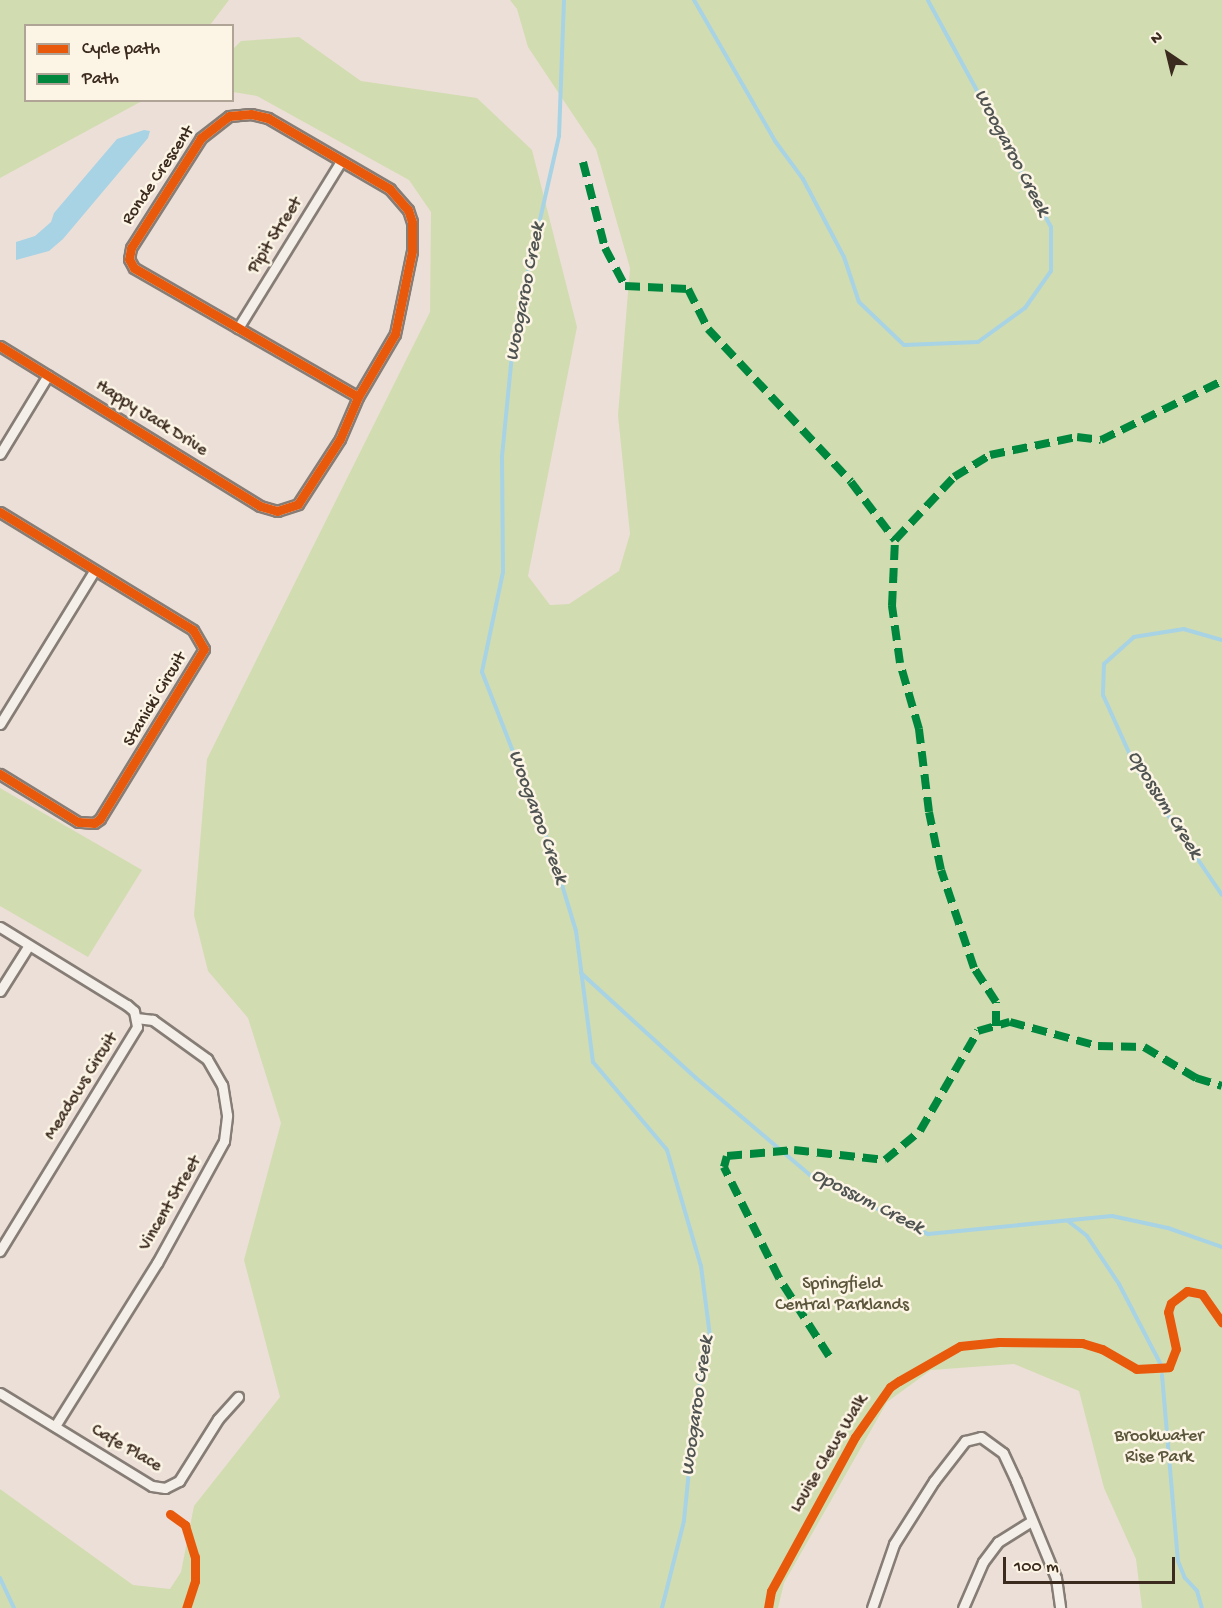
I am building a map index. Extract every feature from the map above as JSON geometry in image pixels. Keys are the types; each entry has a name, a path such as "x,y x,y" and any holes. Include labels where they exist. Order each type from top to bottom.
{"street":[{"name":"Ronde Crescent","path":"288,510 306,495 340,439 358,397 395,334 412,251 412,222 408,210 390,189 268,118 251,114 229,116 201,138 131,248 129,259 135,268 358,397"},
{"name":"Pipit Street","path":"238,328 341,161"},
{"name":"Happy Jack Drive","path":"0,346 260,506 277,512 288,510"},
{"path":"0,454 48,375"},
{"name":"Stanicki Circuit","path":"0,512 193,630 202,640 201,657 100,819 94,823 78,822 0,774"},
{"path":"0,724 94,571"},
{"name":"Meadows Circuit","path":"0,927 127,1005 136,1018 134,1036 0,1251"},
{"path":"0,991 29,945"},
{"name":"Vincent Street","path":"55,1426 157,1263 224,1141 227,1115 222,1085 207,1059 153,1020 136,1018"},
{"name":"Cafe Place","path":"0,1393 152,1486 165,1488 179,1481 218,1419 238,1397"},
{"path":"872,1608 894,1544 951,1456 965,1441 981,1437 1003,1453 1056,1578 1059,1608"},
{"path":"963,1608 983,1562 998,1542 1032,1521"}],"green space":[{"path":"0,0 229,0 211,24 24,24 24,102 140,102 0,178"},
{"path":"510,0 1222,0 1222,1608 1142,1608 1136,1559 1104,1488 1079,1391 1014,1364 931,1370 887,1402 784,1583 778,1608 0,1608 0,1489 133,1585 170,1589 181,1572 194,1506 280,1397 244,1260 281,1123 248,1018 208,971 194,915 207,759 430,312 431,212 409,180 257,96 234,92 234,48 241,41 299,37 361,81 477,98 532,150 577,327 528,576 550,605 569,604 619,571 630,534 618,415 630,268 596,149 528,47 517,9"},
{"path":"0,788 142,870 88,957 0,906"}],"water":[{"path":"144,130 150,131 148,138 63,239 49,251 16,260 16,242 35,236 51,222 54,213 117,139"}],"waterway":[{"name":"Woogaroo Creek","path":"564,0 559,136 514,334 502,457 503,572 482,672 552,852 576,931 593,1062 667,1150 701,1266 710,1336 696,1402 684,1521 662,1608"},
{"name":"Woogaroo Creek","path":"694,0 775,141 803,179 844,257 859,302 904,345 978,342 1025,308 1051,271 1051,227 928,0"},
{"name":"Opossum Creek","path":"1222,640 1184,629 1134,637 1104,664 1103,695 1136,768 1222,895"},
{"name":"Opossum Creek","path":"581,973 696,1078 810,1175 928,1234 1112,1216 1168,1228 1222,1247"},
{"path":"1068,1221 1087,1236 1119,1284 1161,1365"},
{"path":"1162,1375 1178,1561 1185,1578 1197,1591 1202,1608"},
{"path":"0,1578 14,1608"}],"marked path":[{"path":"583,162 605,248 625,286 688,289 708,329 851,482 895,540"},
{"path":"996,1026 996,1002 974,968 941,870 929,812 919,729 900,663 892,606 895,540 954,477 990,455 1077,437 1101,440 1222,381"},
{"path":"829,1356 779,1278 724,1167 727,1156 794,1150 885,1160 920,1131 978,1031 1010,1022 1098,1046 1144,1047 1196,1078 1222,1086"}],"cycle path":[{"path":"0,346 260,506 277,511 298,504 340,439 358,397 395,334 412,251 412,222 408,210 390,189 268,118 251,114 229,116 201,138 131,248 129,259 134,268 358,397"},
{"path":"0,512 193,630 204,649 100,819 94,823 78,822 0,774"},
{"name":"Louise Clews Walk","path":"768,1608 771,1591 855,1437 890,1387 899,1381 960,1346 999,1342 1082,1343 1102,1349 1136,1369 1169,1367 1176,1349 1168,1312 1171,1303 1187,1291 1202,1294 1222,1323"},
{"path":"170,1514 185,1525 195,1557 195,1581 186,1608"}],"park label":[{"name":"Springfield Central Parklands","path":"842,1296"},
{"name":"Brookwater Rise Park","path":"1159,1448"}]}
